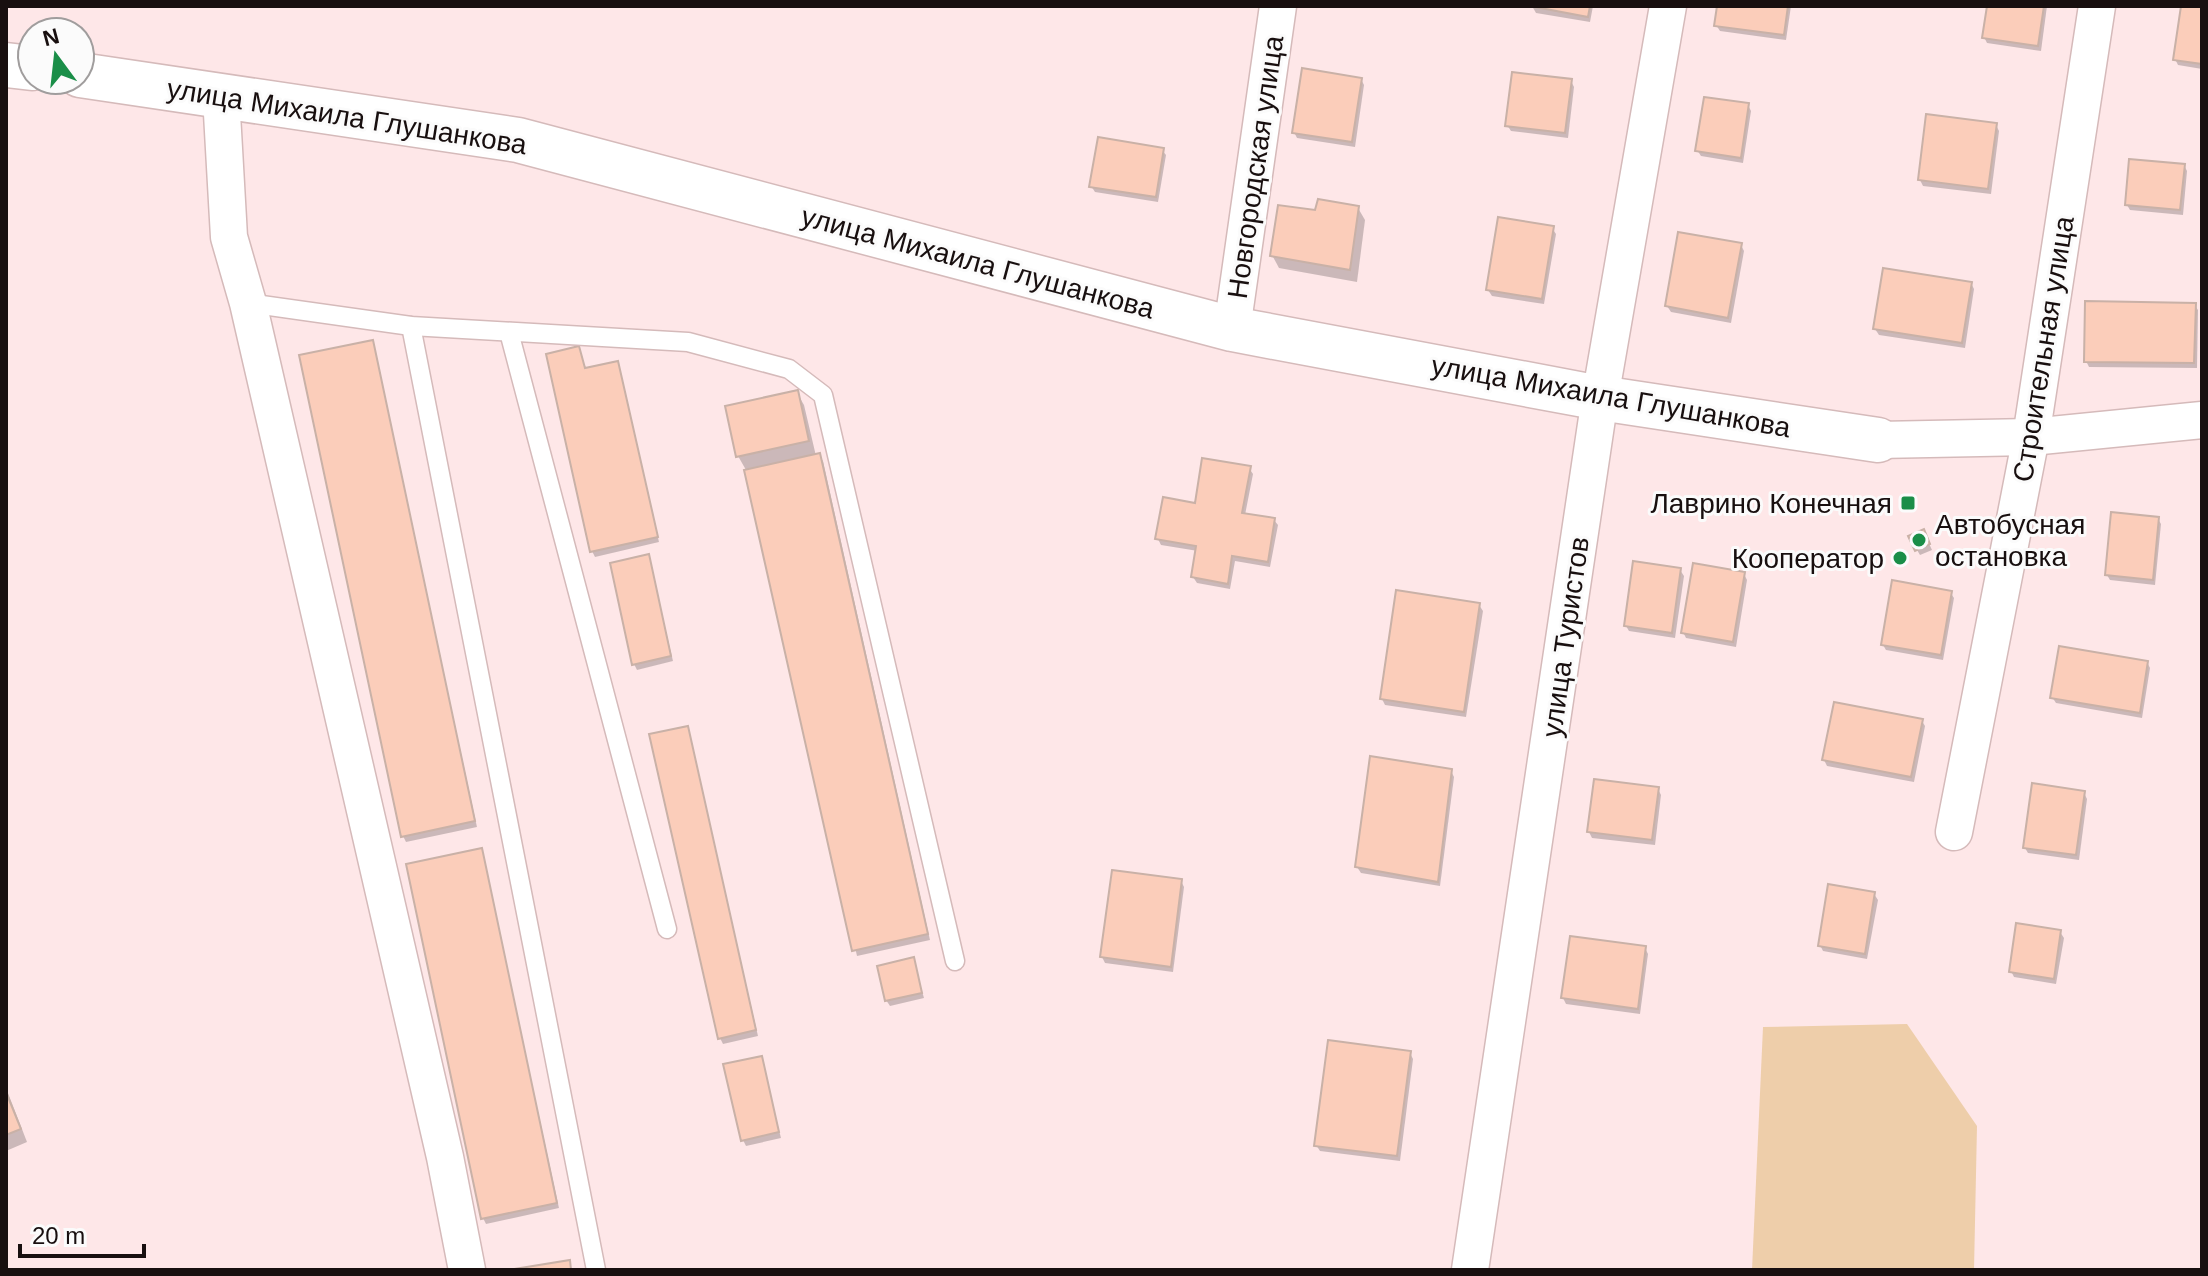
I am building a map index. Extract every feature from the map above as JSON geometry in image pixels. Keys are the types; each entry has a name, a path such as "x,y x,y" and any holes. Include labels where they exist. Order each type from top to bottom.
{"street":[{"name":"Новгородская улица","path":"1232,329 1278,6"},
{"name":"улица Туристов","path":"1470,1270 1600,398 1668,6"},
{"name":"Строительная улица","path":"1954,832 2031,437 2097,6"},
{"name":"улица Михаила Глушанкова","path":"96,77 518,140 1232,329 1600,398 1878,440"},
{"path":"221,96 229,237 248,303 445,1157 467,1270"},
{"path":"1878,440 2031,437 2202,420"}],"lane":[{"path":"248,303 411,326 688,342 789,369 823,395 955,961"},
{"path":"411,326 596,1270"},
{"path":"509,332 667,929"}],"shaded area":[{"path":"1907,1024 1977,1126 1974,1270 1752,1270 1763,1027"}],"building":[{"path":"1530,6 1590,6 1588,17"},
{"path":"1717,6 1788,6 1784,35 1714,26"},
{"path":"1987,6 2044,6 2038,46 1982,38"},
{"path":"2181,6 2202,6 2202,64 2173,60"},
{"path":"1302,68 1362,78 1352,142 1292,133"},
{"path":"1512,72 1572,79 1565,133 1505,126"},
{"path":"1704,97 1749,103 1741,158 1695,151"},
{"path":"1926,114 1997,123 1988,189 1918,180"},
{"path":"1098,137 1164,148 1156,197 1089,187"},
{"path":"2129,159 2185,164 2180,210 2125,205"},
{"path":"1318,199 1359,206 1350,270 1270,256 1278,205 1315,210"},
{"path":"1498,217 1554,226 1542,299 1486,290"},
{"path":"1678,232 1742,243 1728,318 1665,306"},
{"path":"1883,268 1972,282 1962,343 1873,329"},
{"path":"2085,301 2196,303 2194,363 2084,362"},
{"path":"373,340 475,821 401,837 299,355"},
{"path":"579,346 585,368 618,361 658,537 590,552 546,354"},
{"path":"798,390 809,441 736,457 725,406"},
{"path":"820,453 928,934 852,951 744,470"},
{"path":"1202,458 1251,466 1242,513 1275,518 1268,562 1232,556 1228,584 1191,577 1196,546 1155,539 1163,497 1195,503"},
{"path":"2111,512 2159,517 2153,580 2105,575"},
{"name":"Автобусная остановка","path":"1924,529 1930,544 1915,551 1908,536"},
{"path":"649,554 671,656 632,665 610,563"},
{"path":"1633,561 1681,568 1672,633 1624,626"},
{"path":"1693,563 1745,572 1733,642 1681,633"},
{"path":"1892,580 1952,591 1941,655 1881,645"},
{"path":"1396,590 1480,603 1464,712 1380,699"},
{"path":"2059,646 2148,661 2140,713 2050,698"},
{"path":"1834,702 1923,719 1911,777 1822,760"},
{"path":"688,726 756,1030 718,1039 649,734"},
{"path":"1370,756 1452,769 1438,882 1355,867"},
{"path":"1594,779 1659,787 1652,840 1587,832"},
{"path":"2032,783 2085,791 2076,855 2023,848"},
{"path":"482,848 557,1203 481,1219 406,864"},
{"path":"1112,870 1182,879 1171,967 1100,957"},
{"path":"1828,884 1875,892 1865,954 1818,946"},
{"path":"2016,923 2061,930 2054,979 2009,972"},
{"path":"1570,936 1646,946 1638,1009 1561,998"},
{"path":"914,957 922,993 885,1001 877,966"},
{"path":"1328,1040 1411,1051 1397,1156 1314,1146"},
{"path":"762,1056 779,1132 741,1141 723,1064"},
{"path":"6,1092 21,1129 6,1135"},
{"path":"570,1260 571,1270 508,1270"}],"place":[{"name":"Лаврино Конечная","path":"1908,503"},
{"name":"Автобусная остановка","path":"1919,540"},
{"name":"Кооператор","path":"1900,558"}]}
